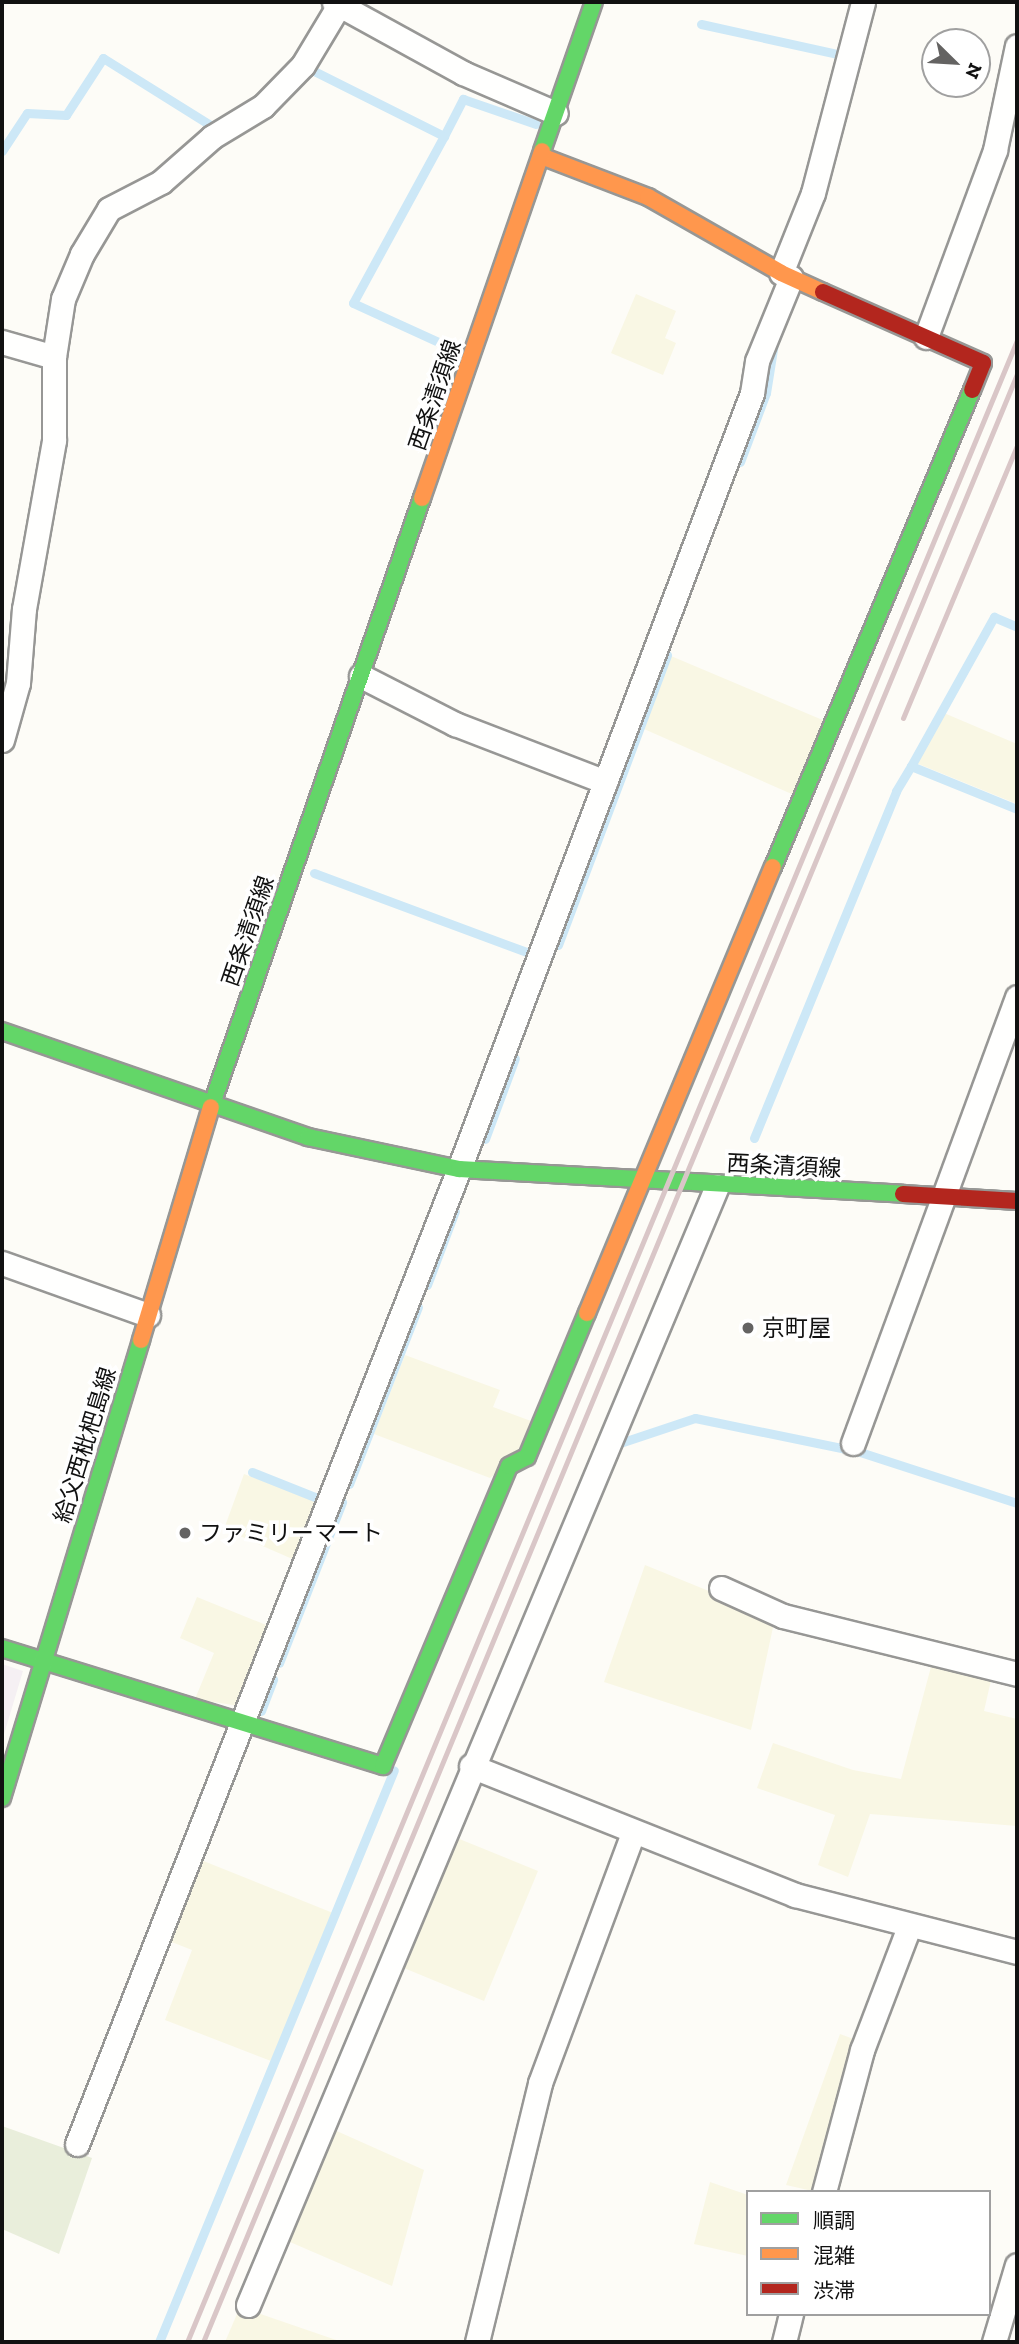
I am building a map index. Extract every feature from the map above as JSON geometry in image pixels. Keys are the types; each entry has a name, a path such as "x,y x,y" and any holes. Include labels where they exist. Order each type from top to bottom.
{"main road":[{"name":"西条清須線","path":"594,2 212,1104 308,1137 459,1168 642,1181 1017,1201"},
{"path":"2,1648 383,1766 509,1466 527,1457 983,363 786,276 648,197 541,156"},
{"path":"2,1031 212,1104"},
{"name":"給父西枇杷島線","path":"2,1798 212,1104"}],"street":[{"path":"77,2144 459,1168 605,782 786,276 813,193 863,2"},
{"path":"2,740 18,683 24,608 54,440 54,357 63,299 82,254 109,209 160,182 212,137 263,106 303,65 337,3 368,10 463,73 556,113"},
{"path":"926,337 996,150 1017,46"},
{"path":"2,342 54,357"},
{"path":"361,676 455,724 605,782"},
{"path":"853,1443 1017,997"},
{"path":"248,2305 471,1766 717,1185"},
{"path":"2,1264 148,1315"},
{"path":"721,1588 783,1616 1017,1674"},
{"path":"471,1766 633,1833 795,1895 909,1927 1017,1952"},
{"path":"477,2342 540,2083 633,1833"},
{"path":"825,2190 862,2050 909,1927"},
{"path":"994,2342 1017,2265"},
{"path":"784,2342 790,2316"}],"shaded area":[{"path":"636,294 676,311 665,338 676,343 663,375 611,353"},
{"path":"671,656 825,721 794,795 644,729"},
{"path":"944,713 1017,744 1017,804 916,763"},
{"path":"405,1355 500,1390 493,1407 531,1421 519,1454 490,1478 374,1434"},
{"path":"244,1474 319,1502 297,1561 224,1529"},
{"path":"645,1565 775,1618 751,1730 604,1682"},
{"path":"197,1597 271,1627 239,1706 195,1699 214,1653 180,1638"},
{"path":"932,1663 992,1676 984,1711 1017,1719 1017,1826 870,1814 848,1877 818,1865 835,1815 757,1788 773,1743 853,1770 901,1779"},
{"path":"2,1664 23,1671 2,1741"},
{"path":"452,1836 538,1871 484,2001 399,1966"},
{"path":"196,1858 333,1913 271,2061 165,2020 192,1950 164,1939"},
{"path":"840,2034 859,2041 818,2190 786,2185"},
{"path":"330,2128 424,2170 392,2286 283,2239"},
{"path":"710,2182 746,2194 746,2256 694,2244"},
{"path":"240,2307 342,2342 225,2342"}],"green space":[{"path":"2,2126 92,2158 59,2254 2,2229"}],"waterway":[{"path":"701,24 837,54"},
{"path":"2,151 27,113 66,115 103,58 212,126 220,122"},
{"path":"312,70 444,136 463,99 536,124"},
{"path":"444,136 353,303 454,349"},
{"path":"740,462 766,393 774,343"},
{"path":"911,766 994,617 1017,627"},
{"path":"558,945 667,655"},
{"path":"754,1138 896,791 911,766 1017,809"},
{"path":"314,873 529,953"},
{"path":"485,1139 515,1058"},
{"path":"427,1285 455,1211"},
{"path":"349,1484 418,1307"},
{"path":"620,1443 695,1418 860,1452 1017,1503"},
{"path":"252,1472 320,1499"},
{"path":"279,1663 342,1502"},
{"path":"261,1711 273,1679"},
{"path":"159,2342 394,1770"}],"railway":[{"path":"187,2342 1017,340"},
{"path":"203,2342 1017,374"},
{"path":"903,718 1017,446"}],"traffic: fast":[{"path":"542,151 594,2"},
{"path":"773,867 972,390"},
{"path":"211,1107 422,498"},
{"path":"2,1031 308,1137 459,1169 903,1194"},
{"path":"2,1648 383,1766 509,1466 527,1457 587,1313"},
{"path":"2,1798 141,1340"}],"traffic: slow":[{"path":"422,498 542,151"},
{"path":"541,156 648,197 781,273 823,292"},
{"path":"587,1313 773,867"},
{"path":"141,1340 211,1107"}],"traffic: jam":[{"path":"823,292 983,363 972,390"},
{"path":"903,1194 1017,1201"}],"place":[{"name":"京町屋","path":"748,1328"},
{"name":"ファミリーマート","path":"185,1533"}]}
